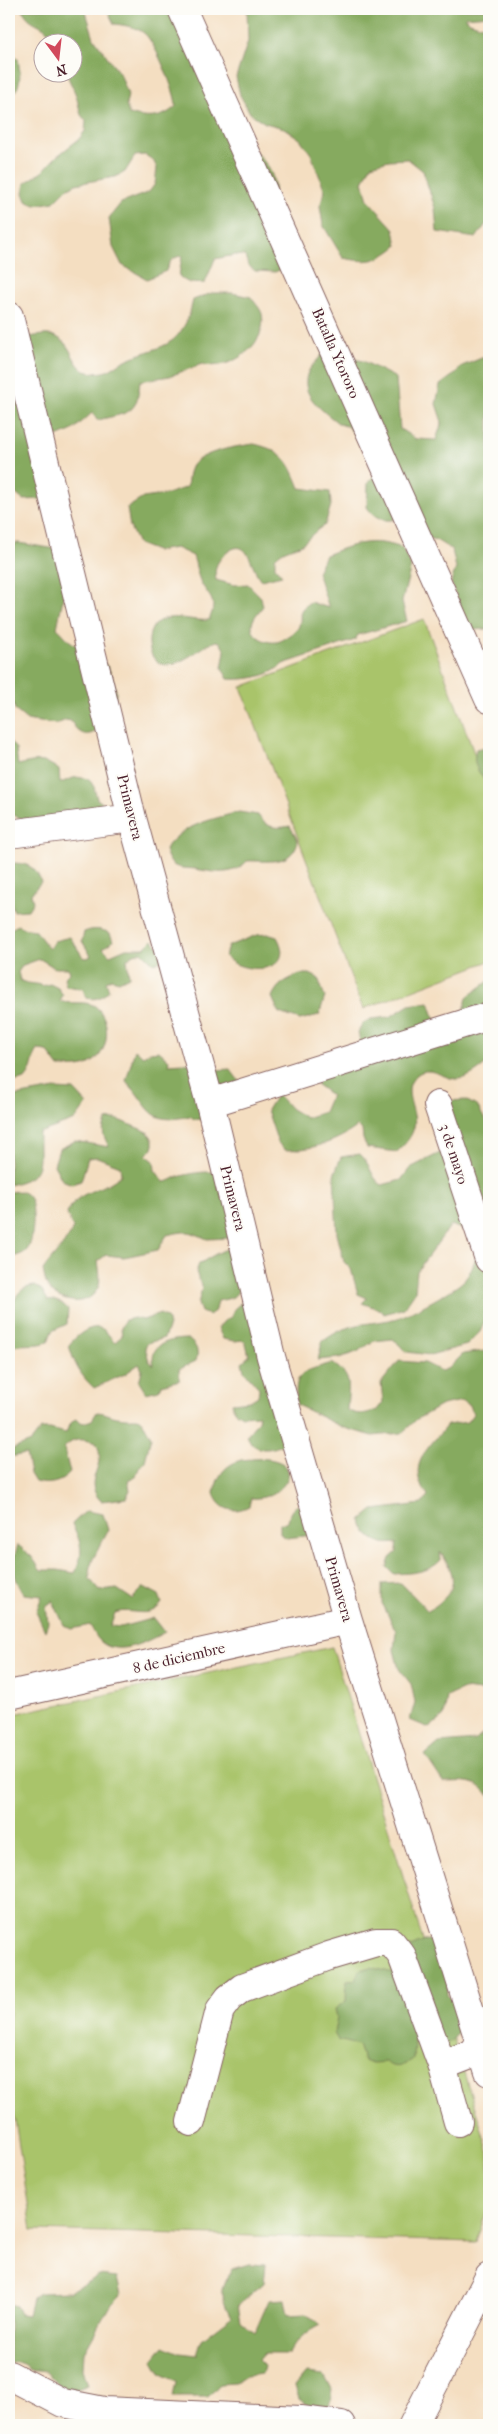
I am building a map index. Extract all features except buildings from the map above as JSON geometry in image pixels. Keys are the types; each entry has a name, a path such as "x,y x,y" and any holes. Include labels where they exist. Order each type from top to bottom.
{"street":[{"name":"Batalla Ytororo","path":"182,9 489,699"},
{"name":"Primavera","path":"9,316 132,818 210,1103 271,1357 348,1620 485,2061"},
{"path":"9,834 132,818"},
{"path":"210,1103 489,1016"},
{"name":"3 de mayo","path":"438,1105 489,1259"},
{"name":"8 de diciembre","path":"9,1695 348,1620"},
{"path":"191,2122 220,2010 228,1998 242,1988 329,1956 376,1942 391,1942 402,1956 442,2065 458,2122"},
{"path":"442,2065 485,2061"},
{"path":"412,2425 489,2277"},
{"path":"9,2375 63,2403 104,2411 301,2420 341,2425"}],"green space":[{"path":"22,9 85,9 94,38 121,76 128,95 126,105 129,114 154,117 171,111 176,106 169,79 154,47 145,34 134,28 114,24 107,9 175,9 254,150 272,174 284,268 275,272 255,271 248,265 245,256 235,255 215,259 205,283 190,283 179,276 182,256 171,260 166,271 147,279 122,265 113,247 109,218 121,203 149,192 155,184 157,168 153,160 145,155 135,156 125,172 115,177 76,184 67,189 54,202 35,205 26,201 23,193 25,183 42,172 56,157 79,139 85,131 86,121 81,115 76,95 70,82 82,82 82,32 49,32 30,20"},
{"path":"247,9 489,9 489,15 465,17 470,22 489,28 489,220 476,238 437,232 435,208 423,171 408,159 389,160 371,165 363,182 368,200 394,229 397,246 384,255 372,260 343,258 323,225 320,206 325,191 311,154 300,139 284,128 265,123 250,113 240,95 236,77 248,41"},
{"path":"9,53 18,59 20,80 17,90 9,97"},
{"path":"212,293 232,293 251,297 262,314 259,336 253,346 234,360 223,364 212,366 202,364 170,376 140,381 137,401 130,411 98,420 92,413 73,430 55,438 43,499 23,500 9,488 9,442 14,428 9,409 9,305 26,337 49,335 57,337 67,345 80,367 87,372 100,373 173,340 186,323 193,300"},
{"path":"324,352 363,361 396,378 400,429 416,439 436,440 442,422 436,404 440,385 462,366 489,355 489,629 468,630 451,582 456,568 452,550 436,540 418,535 397,518 384,520 380,518 367,507 368,483 376,473 367,454 357,437 348,427 339,424 313,401 306,387 309,370"},
{"path":"254,444 272,450 284,458 289,464 300,488 330,492 331,505 325,525 300,545 284,551 275,558 275,567 282,575 261,580 248,554 239,548 232,549 217,564 216,580 234,585 248,584 261,597 263,606 252,623 255,635 269,642 278,642 297,630 300,624 302,609 310,602 329,608 317,572 325,555 354,545 372,542 402,548 411,566 402,602 407,621 358,635 355,640 283,664 265,675 250,678 228,679 222,668 225,651 220,642 216,641 180,662 168,665 161,664 155,660 149,647 149,639 154,626 159,621 170,618 209,620 213,604 200,580 193,556 176,548 156,551 138,544 130,527 127,508 143,498 164,495 187,487 191,467 202,457 239,446"},
{"path":"18,543 57,549 71,591 63,598 57,628 71,642 92,653 106,664 111,674 116,691 115,700 107,719 94,733 86,734 78,731 71,721 66,720 57,724 27,720 15,710 9,685 9,544"},
{"path":"424,619 489,793 489,961 363,1009 241,687"},
{"path":"9,740 16,749 18,765 39,761 54,766 59,770 60,783 76,777 89,779 94,787 97,799 108,807 109,814 64,819 57,814 46,818 27,819 10,813"},
{"path":"489,746 489,781 481,775 477,768 475,754 476,749"},
{"path":"489,781 489,809 485,806"},
{"path":"239,812 258,815 268,825 290,826 298,841 295,849 290,855 278,860 247,861 236,869 222,872 180,868 173,865 167,857 165,850 179,834 198,824"},
{"path":"9,863 29,866 39,876 41,882 31,894 33,902 28,910 14,911 9,899"},
{"path":"18,925 22,928 35,930 49,949 54,941 70,937 83,957 87,958 91,956 82,941 84,932 97,929 110,933 113,941 103,948 110,955 126,948 144,948 152,940 170,959 153,963 142,952 134,954 127,959 129,976 119,981 112,979 106,981 109,990 102,997 93,999 86,998 83,989 66,986 64,978 70,972 68,968 55,968 40,959 23,965 18,972 20,980 42,986 50,984 58,988 63,995 60,1001 87,1003 95,1006 104,1019 106,1034 103,1050 90,1064 77,1067 59,1067 47,1051 38,1050 30,1072 25,1079 9,1083 9,930"},
{"path":"267,934 277,937 282,950 280,959 274,965 264,968 242,966 232,962 225,956 228,946 257,935"},
{"path":"300,974 310,974 318,978 325,997 319,1015 300,1020 279,1013 272,997 280,985"},
{"path":"489,981 489,1062 473,1074 460,1079 449,1078 428,1071 418,1074 410,1084 409,1090 415,1121 413,1131 405,1144 397,1152 367,1148 362,1130 358,1126 333,1141 314,1147 285,1150 278,1143 267,1110 277,1094 291,1109 306,1118 324,1112 331,1095 316,1084 360,1042 358,1032 362,1024 371,1019 390,1017 409,1005 429,1002 435,1020 463,1016 467,997"},
{"path":"135,1049 143,1056 150,1052 159,1051 169,1060 168,1064 184,1063 216,1070 230,1069 242,1085 207,1120 194,1119 190,1116 166,1119 158,1116 146,1107 126,1081"},
{"path":"55,1089 74,1090 87,1104 75,1120 39,1133 39,1161 37,1168 29,1178 9,1185 9,1097"},
{"path":"466,1100 478,1107 485,1120 489,1121 489,1311 480,1332 467,1345 430,1355 407,1352 393,1339 374,1341 357,1352 339,1358 318,1360 322,1342 332,1335 356,1325 394,1319 408,1314 456,1287 470,1272 478,1249 469,1232 451,1225 417,1271 415,1292 404,1308 384,1314 381,1310 362,1303 367,1298 358,1294 351,1269 344,1262 337,1234 334,1175 341,1157 360,1154 375,1178 382,1185 401,1180 410,1168 440,1153 446,1101"},
{"path":"116,1119 148,1132 153,1140 153,1148 146,1155 154,1161 155,1170 164,1182 197,1173 217,1172 226,1174 242,1183 247,1191 230,1238 207,1239 192,1233 180,1232 167,1235 158,1250 124,1257 106,1255 98,1261 100,1282 95,1293 82,1301 66,1300 58,1297 47,1286 43,1270 63,1245 73,1228 67,1214 76,1200 121,1175 120,1166 97,1157 88,1158 81,1181 72,1184 62,1180 54,1165 59,1149 75,1141 109,1147 104,1134 104,1128 107,1120"},
{"path":"17,1191 28,1195 32,1203 33,1225 31,1240 27,1250 9,1258 9,1192"},
{"path":"239,1246 242,1273 237,1292 233,1297 218,1301 216,1310 209,1315 201,1312 198,1304 202,1288 196,1272 199,1264 223,1250"},
{"path":"35,1286 42,1290 48,1301 59,1302 68,1309 67,1324 52,1331 48,1342 18,1345 9,1348 9,1323 12,1321 16,1298 22,1290"},
{"path":"241,1303 249,1304 284,1444 273,1448 262,1449 253,1445 247,1435 258,1421 259,1415 242,1416 234,1411 232,1403 250,1401 258,1396 259,1388 244,1371 242,1362 249,1356 246,1343 243,1340 223,1339 218,1328 231,1317 234,1309"},
{"path":"160,1314 167,1318 169,1326 164,1338 148,1343 145,1347 149,1361 154,1365 154,1352 168,1341 188,1339 196,1349 196,1361 179,1369 180,1380 161,1385 159,1390 146,1393 139,1382 142,1370 139,1364 125,1374 94,1388 81,1374 75,1364 69,1345 80,1334 89,1329 99,1328 104,1330 115,1342 122,1336 121,1328 125,1320 134,1318 143,1320"},
{"path":"484,1351 489,1356 489,1692 464,1689 447,1697 444,1716 429,1728 410,1720 415,1702 411,1684 399,1669 394,1650 396,1631 382,1603 382,1584 401,1583 428,1611 449,1592 452,1585 450,1570 440,1552 441,1560 431,1568 419,1572 394,1574 387,1567 390,1558 397,1552 396,1543 378,1542 373,1539 365,1531 361,1520 373,1510 422,1504 428,1495 421,1485 418,1475 422,1458 447,1425 467,1422 473,1414 470,1405 462,1401 442,1405 417,1419 402,1433 373,1436 344,1428 297,1405 297,1385 298,1379 307,1371 332,1363 347,1378 347,1410 358,1414 365,1413 377,1410 383,1402 381,1383 399,1361 425,1363 441,1371 449,1368 463,1354"},
{"path":"97,1412 117,1417 138,1418 151,1437 145,1461 139,1468 136,1477 128,1481 130,1490 126,1498 101,1501 95,1493 93,1486 99,1459 96,1443 79,1440 68,1444 64,1448 70,1473 54,1483 35,1482 30,1474 26,1454 9,1457 10,1450 31,1442 41,1429 66,1433 69,1425 75,1419 83,1423 92,1420"},
{"path":"264,1459 277,1461 285,1465 288,1477 278,1490 270,1495 261,1498 251,1498 249,1506 238,1510 228,1509 219,1503 214,1493 222,1472 230,1465 241,1460"},
{"path":"303,1503 313,1535 287,1538 280,1534 280,1524 288,1521 292,1509"},
{"path":"86,1511 103,1514 108,1530 92,1561 89,1578 100,1591 117,1589 132,1599 144,1587 159,1595 162,1603 151,1611 115,1613 110,1626 121,1627 154,1618 165,1632 133,1646 116,1648 108,1646 99,1640 90,1625 72,1629 64,1625 53,1601 46,1606 48,1623 45,1631 36,1612 42,1596 24,1594 15,1576 13,1565 18,1545 31,1556 41,1570 75,1573 80,1560 81,1549 72,1524"},
{"path":"332,1647 489,2153 489,2204 476,2242 32,2230 9,2081 9,1715"},
{"path":"489,1727 489,1796 480,1786 469,1782 443,1782 425,1755 439,1743 476,1740"},
{"path":"427,1940 436,1941 449,1984 447,1995 459,2013 460,2020 457,2034 447,2043 414,2041 413,2059 400,2066 389,2065 386,2062 372,2063 363,2060 358,2045 338,2040 334,2033 337,2017 335,2009 346,2001 347,1981 356,1980 360,1970 370,1967 393,1973 397,1970 406,1949"},
{"path":"249,2264 266,2265 264,2283 238,2305 241,2322 255,2332 269,2300 285,2299 288,2315 307,2314 320,2325 298,2340 289,2354 263,2354 258,2360 264,2366 262,2374 246,2376 235,2383 220,2384 208,2397 173,2397 176,2381 161,2374 153,2360 164,2346 180,2353 197,2355 202,2339 231,2317 223,2298 223,2293 225,2282 232,2269"},
{"path":"99,2276 117,2278 121,2295 109,2307 84,2352 83,2369 88,2385 72,2391 63,2390 46,2371 28,2369 17,2362 9,2362 9,2304 16,2306 20,2314 28,2315 32,2298 39,2293 69,2292"},
{"path":"306,2373 324,2375 332,2390 329,2407 312,2409 299,2399 295,2386"}]}
